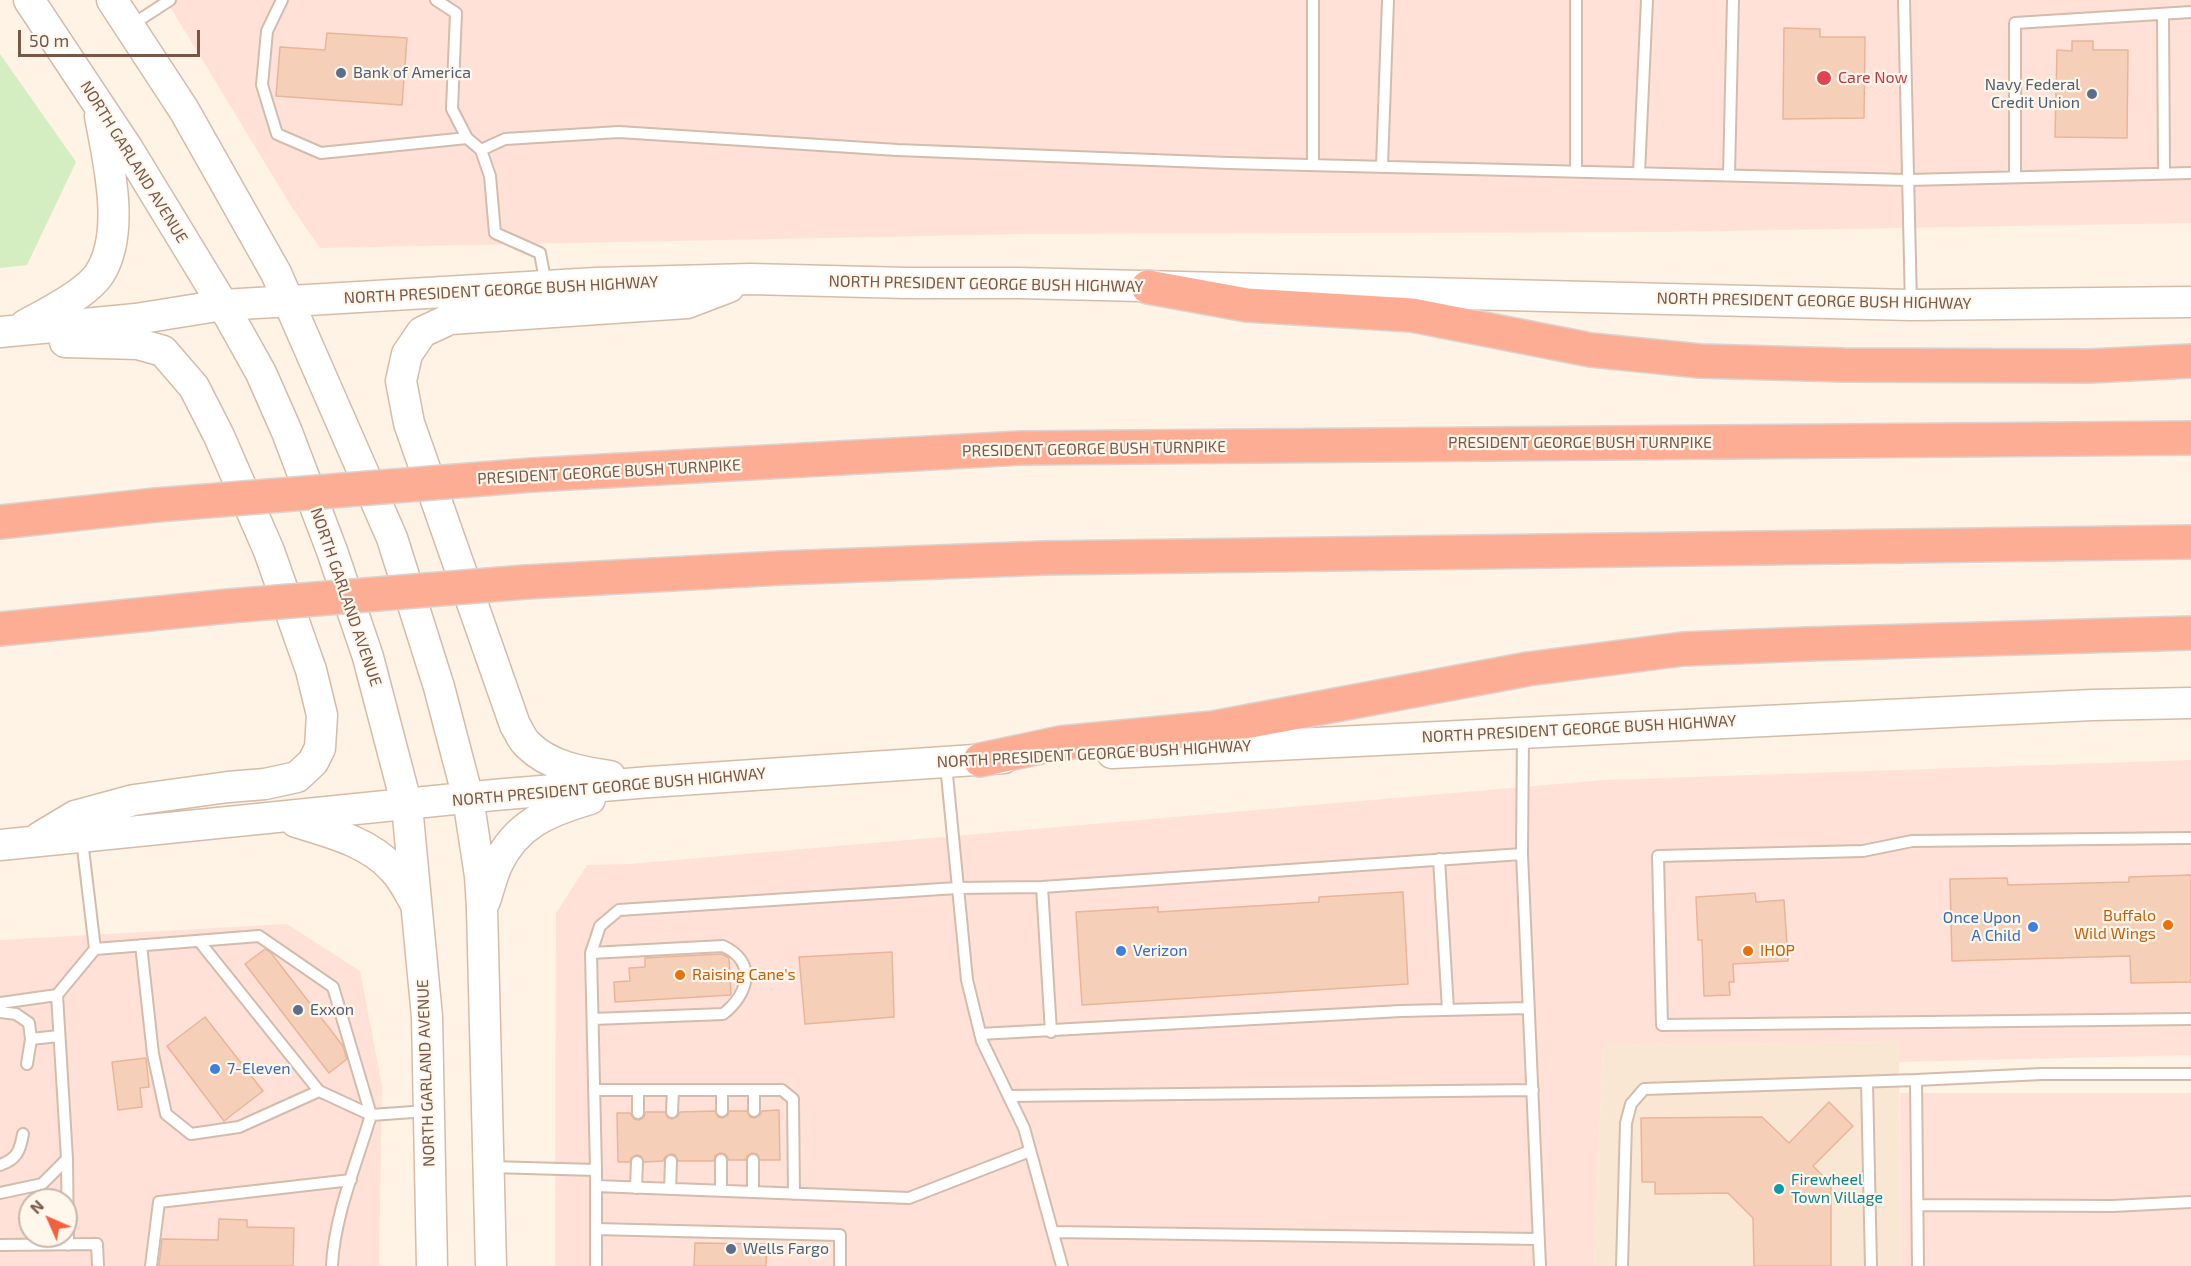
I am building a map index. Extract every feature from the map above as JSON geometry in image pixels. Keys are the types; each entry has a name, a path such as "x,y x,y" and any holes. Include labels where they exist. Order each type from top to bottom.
{"highway":[{"path":"1148,287 1247,305 1412,315 1591,350 1700,361 1844,365 2090,366 2191,361"},
{"name":"PRESIDENT GEORGE BUSH TURNPIKE","path":"0,522 156,505 532,475 1021,448 2191,438"},
{"path":"0,629 229,606 526,582 813,566 1044,558 2191,542"},
{"path":"980,759 1060,743 1213,728 1528,669 1683,649 2191,633"}],"main road":[{"name":"NORTH GARLAND AVENUE","path":"29,0 128,149 223,305 261,373 287,432 332,550 368,657 407,806 427,1017 432,1266"},
{"path":"112,0 184,110 276,273 392,538 439,687 468,798 480,876 490,1266"},
{"path":"9,331 72,299 100,274 112,241 114,190 98,104"},
{"path":"650,782 590,773 552,762 526,744 515,725 409,423 401,381 407,354 422,332 450,319 687,303 751,279"},
{"name":"NORTH PRESIDENT GEORGE BUSH HIGHWAY","path":"9,331 136,319 223,305 546,286 751,279 1911,305 2191,302"},
{"path":"9,331 50,342 138,344 163,351 194,387 219,436 269,551 311,670 322,715 320,748 313,762 297,777 264,784 134,800 75,816 32,842"},
{"name":"NORTH PRESIDENT GEORGE BUSH HIGHWAY","path":"0,845 650,782 980,759 1524,731 2092,705 2191,703"},
{"path":"482,908 497,864 512,842 529,825 554,809 650,782"},
{"path":"282,818 340,835 370,851 393,868 415,902"}],"lane":[{"path":"129,26 170,0"},
{"path":"282,0 267,31 262,85 277,134 321,153 467,138"},
{"path":"436,0 456,13 452,109 467,138 481,150 490,176 495,233 540,253 546,286"},
{"path":"1312,165 1314,0"},
{"path":"1382,166 1388,0"},
{"path":"1576,0 1576,171"},
{"path":"1639,172 1647,0"},
{"path":"1729,175 1733,0"},
{"path":"1904,0 1911,305"},
{"path":"2015,176 2015,23 2191,12"},
{"path":"2163,14 2164,173"},
{"path":"481,150 505,139 619,132 897,150 1312,165 1908,180 2191,173"},
{"path":"1524,731 1522,854 1540,1266"},
{"path":"946,762 967,980 980,1034 1024,1128 1062,1266"},
{"path":"81,837 95,949"},
{"path":"2191,838 1912,841 1863,851 1658,856 1662,1025 2191,1019"},
{"path":"596,1266 591,953 600,926 619,910 957,888 1042,887 1522,854"},
{"path":"1439,859 1448,1010"},
{"path":"1042,887 1051,1032"},
{"path":"67,1188 57,995 95,949 259,936 333,987 371,1115 333,1246 332,1266"},
{"path":"199,940 319,1091 371,1115 430,1110"},
{"path":"141,945 153,1054 166,1114 191,1134 239,1127 319,1091"},
{"path":"591,953 723,946 733,950 740,957 745,969 744,990 736,1004 723,1014 593,1019"},
{"path":"0,1003 57,995"},
{"path":"980,1034 1051,1032 1401,1011 1529,1008"},
{"path":"0,1012 16,1014 29,1023 32,1039 27,1064"},
{"path":"32,1039 59,1036"},
{"path":"1622,1266 1626,1123 1631,1104 1644,1089 2042,1074 2191,1074"},
{"path":"1916,1080 1918,1266"},
{"path":"1867,1082 1871,1266"},
{"path":"594,1090 782,1090 793,1099 794,1194"},
{"path":"638,1090 638,1113"},
{"path":"672,1090 672,1112"},
{"path":"722,1090 722,1111"},
{"path":"754,1090 754,1111"},
{"path":"1009,1096 1533,1090"},
{"path":"0,1165 10,1162 19,1154 23,1134"},
{"path":"596,1186 909,1198 1030,1151"},
{"path":"0,1193 42,1184 67,1159"},
{"path":"721,1160 721,1191"},
{"path":"753,1160 753,1192"},
{"path":"670,1161 670,1190"},
{"path":"636,1188 637,1162"},
{"path":"488,1167 596,1170"},
{"path":"151,1266 159,1202 351,1180"},
{"path":"1917,1205 2113,1206 2191,1202"},
{"path":"596,1228 840,1235 840,1266"},
{"path":"1053,1232 1539,1239"},
{"path":"78,1245 97,1244 98,1266"},
{"path":"0,1245 18,1245"}],"shaded area":[{"path":"166,0 2191,0 2191,223 1665,232 1024,234 320,248 291,206"},
{"path":"2191,760 2191,1055 1899,1062 1899,1042 1603,1045 1594,1266 555,1266 556,913 587,865 629,864 1604,780"},
{"path":"287,924 360,971 382,1086 379,1266 0,1266 0,940"},
{"path":"1899,1042 1901,1266 1594,1266 1603,1045"},
{"path":"1900,1093 2191,1093 2191,1266 1901,1266"}],"green space":[{"path":"0,54 76,162 27,265 0,268"}],"building":[{"name":"Care Now","path":"1784,28 1820,29 1820,37 1865,37 1864,118 1783,119"},
{"name":"Bank of America","path":"327,33 407,38 402,105 276,96 280,47 325,50"},
{"name":"Navy Federal Credit Union","path":"2072,41 2093,41 2093,50 2128,50 2127,138 2055,137 2057,50 2072,51"},
{"path":"2191,875 2191,982 2131,983 2130,956 1952,961 1950,879 2007,878 2008,885 2129,882 2129,877"},
{"path":"1403,892 1408,984 1082,1005 1076,912 1158,907 1158,912 1319,902 1319,897"},
{"name":"IHOP","path":"1755,893 1756,902 1784,900 1788,961 1733,964 1734,982 1729,982 1730,995 1704,996 1702,940 1698,940 1696,897"},
{"name":"Exxon","path":"265,949 271,953 343,1046 347,1059 329,1073 245,964"},
{"path":"892,952 894,1017 805,1024 799,957"},
{"name":"Raising Cane's","path":"722,954 729,958 731,995 615,1002 614,982 630,981 629,968 645,967 645,958"},
{"name":"7-Eleven","path":"205,1017 263,1091 224,1121 167,1046"},
{"path":"146,1058 149,1087 140,1088 142,1107 118,1110 112,1062"},
{"name":"Firewheel Town Village","path":"1829,1102 1853,1126 1813,1166 1831,1184 1831,1266 1754,1266 1753,1218 1728,1193 1655,1194 1655,1182 1642,1182 1641,1118 1762,1117 1789,1143"},
{"path":"779,1110 780,1160 760,1160 757,1154 752,1153 747,1156 746,1160 729,1160 725,1154 720,1153 715,1156 714,1161 678,1161 675,1155 671,1154 663,1161 644,1162 641,1156 637,1155 631,1158 630,1162 618,1162 617,1113 630,1113 634,1119 639,1120 644,1117 645,1112 665,1112 668,1118 672,1119 680,1112 715,1111 718,1117 723,1118 728,1115 729,1111 747,1111 750,1117 755,1118 762,1111"},
{"path":"219,1219 247,1220 247,1227 294,1228 293,1266 159,1266 162,1239 218,1240"},
{"name":"Wells Fargo","path":"695,1243 767,1244 766,1266 694,1266"}],"place":[{"name":"Bank of America","path":"341,73"},
{"name":"Care Now","path":"1824,78"},
{"name":"Navy Federal Credit Union","path":"2092,94"},
{"name":"Buffalo Wild Wings","path":"2168,925"},
{"name":"Once Upon A Child","path":"2033,927"},
{"name":"Verizon","path":"1121,951"},
{"name":"IHOP","path":"1748,951"},
{"name":"Raising Cane's","path":"680,975"},
{"name":"Exxon","path":"298,1010"},
{"name":"7-Eleven","path":"215,1069"},
{"name":"Firewheel Town Village","path":"1779,1189"},
{"name":"Wells Fargo","path":"731,1249"}]}
